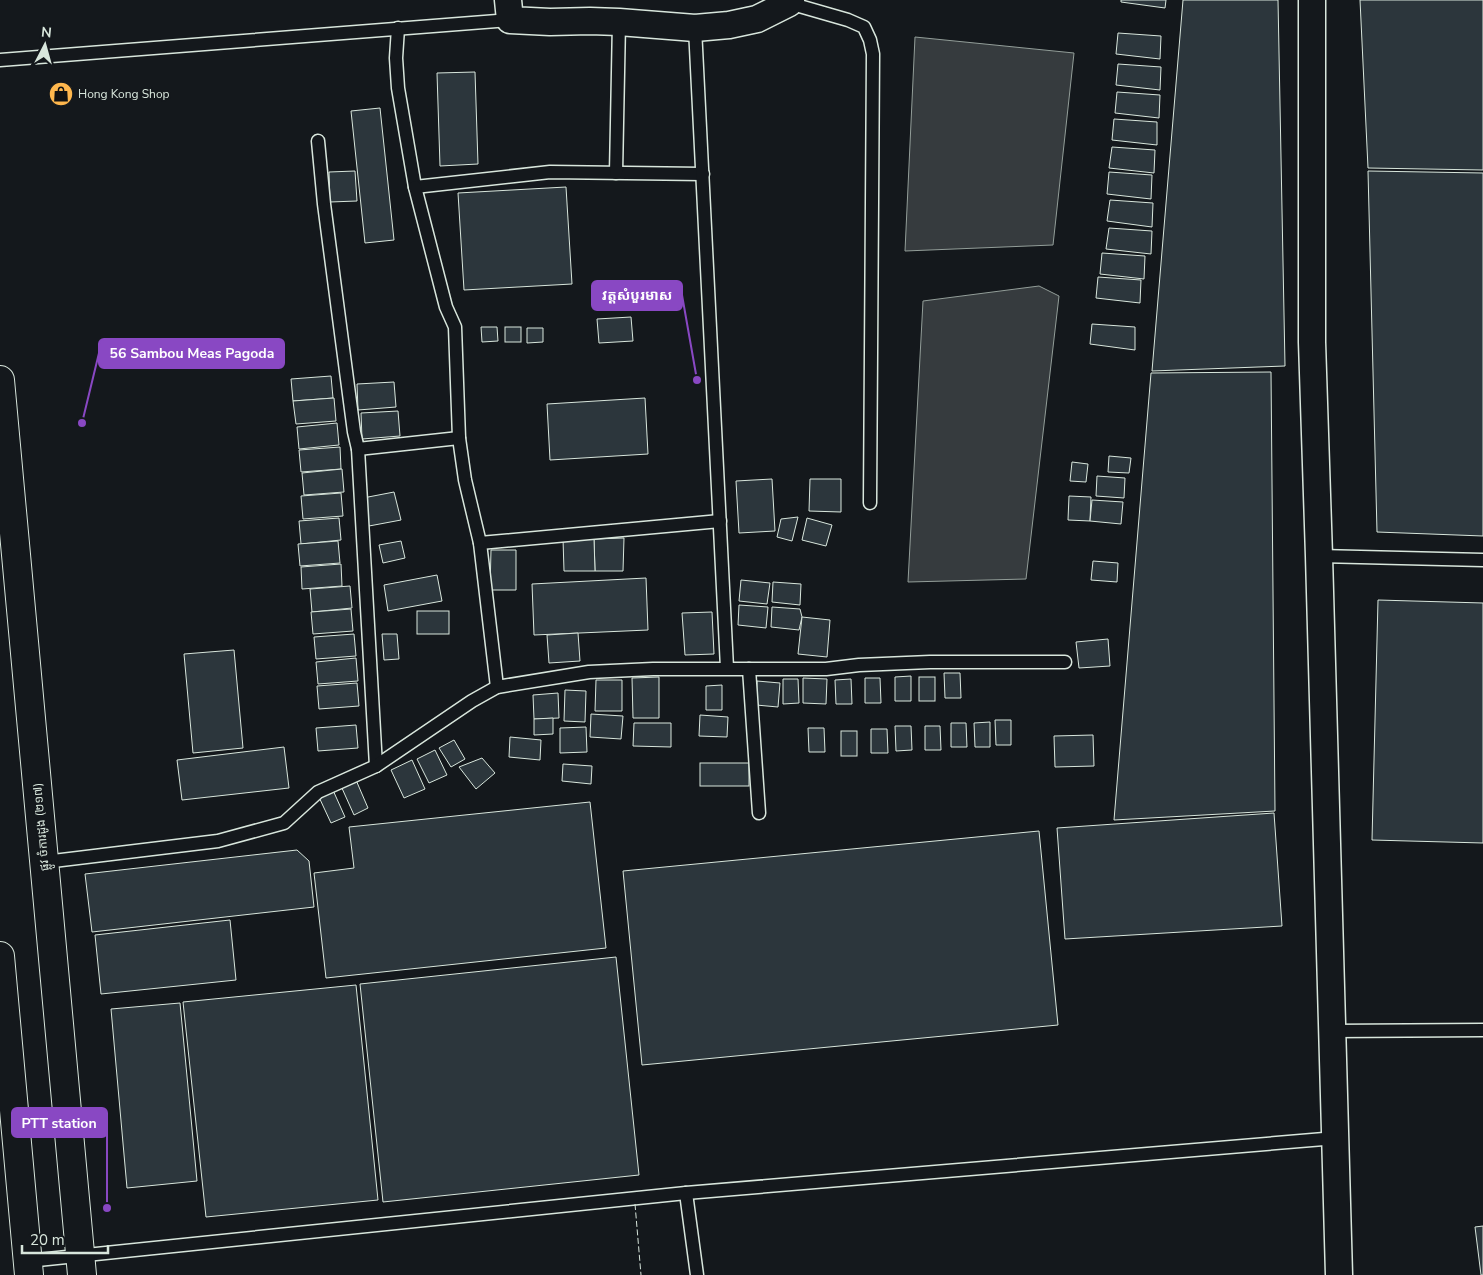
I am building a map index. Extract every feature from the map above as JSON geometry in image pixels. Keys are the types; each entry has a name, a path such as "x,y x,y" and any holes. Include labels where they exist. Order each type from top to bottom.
{"main road":[{"name":"ផ្លូវ ចំការដូង (២១៧)","path":"0,380 81,1265"},
{"path":"0,956 7,1108 29,1268"}],"street":[{"path":"1312,0 1312,342 1339,1275"},
{"path":"509,10 550,22 619,22 695,28 729,25 757,19 790,2"}],"lane":[{"path":"790,2 864,26 873,54 870,503"},
{"path":"0,60 398,28 509,10"},
{"path":"616,173 619,22"},
{"path":"398,28 396,58 398,88 415,187 446,307 456,328 459,438 465,480 480,543 497,687"},
{"path":"695,28 727,668"},
{"path":"318,141 324,204 346,375 358,449 376,766"},
{"path":"415,187 550,172 703,174"},
{"path":"358,449 459,438"},
{"path":"480,543 720,521"},
{"path":"1319,556 1483,560"},
{"path":"45,862 218,842 284,823 318,792 376,766 472,701 497,687 589,672 653,669 826,669 860,665 930,662 1064,662"},
{"path":"749,669 759,813"},
{"path":"1332,1031 1483,1030"},
{"path":"29,1268 81,1265 686,1193 1336,1138"},
{"path":"686,1193 697,1275"}],"shaded area":[{"path":"915,37 1074,53 1053,245 905,251"},
{"path":"1039,286 1059,296 1026,579 908,582 923,301"}],"building":[{"path":"1121,0 1166,0 1165,8 1121,2"},
{"path":"1183,0 1278,0 1285,366 1152,371"},
{"path":"1360,0 1483,0 1483,170 1368,168"},
{"path":"1118,33 1161,36 1160,59 1116,54"},
{"path":"1118,64 1161,67 1160,90 1116,85"},
{"path":"475,72 478,164 440,166 437,73"},
{"path":"1117,92 1160,95 1159,118 1115,113"},
{"path":"380,108 394,240 365,243 351,111"},
{"path":"1114,119 1157,122 1157,145 1112,140"},
{"path":"1112,147 1155,150 1154,173 1109,168"},
{"path":"355,171 357,201 330,202 329,172"},
{"path":"1368,171 1483,173 1483,536 1377,532"},
{"path":"1109,172 1152,175 1151,199 1107,194"},
{"path":"566,187 572,284 464,290 458,193"},
{"path":"1110,200 1153,203 1152,227 1107,221"},
{"path":"1109,228 1152,231 1151,254 1106,249"},
{"path":"1102,253 1145,256 1144,279 1100,274"},
{"path":"1098,277 1141,280 1140,303 1096,298"},
{"path":"631,317 633,341 599,343 597,319"},
{"path":"1092,324 1135,327 1135,350 1090,344"},
{"path":"481,327 497,327 498,341 482,342"},
{"path":"505,327 521,327 521,342 505,342"},
{"path":"527,328 543,328 543,342 527,343"},
{"path":"1271,372 1275,811 1114,820 1151,373"},
{"path":"331,376 333,398 293,401 291,379"},
{"path":"394,382 396,407 358,410 357,384"},
{"path":"334,398 336,421 296,424 293,401"},
{"path":"645,398 648,454 550,460 547,404"},
{"path":"398,411 400,436 362,439 361,413"},
{"path":"337,423 339,445 299,449 297,427"},
{"path":"340,447 341,469 301,472 299,450"},
{"path":"1109,456 1131,458 1129,473 1108,472"},
{"path":"1072,462 1088,464 1086,482 1070,481"},
{"path":"342,469 344,492 304,495 302,473"},
{"path":"1097,476 1125,478 1124,498 1096,496"},
{"path":"772,479 775,531 739,533 736,481"},
{"path":"810,479 841,479 841,512 809,511"},
{"path":"394,492 401,520 369,526 363,498"},
{"path":"341,493 343,516 303,519 301,496"},
{"path":"1069,496 1091,497 1090,521 1068,520"},
{"path":"1092,500 1123,502 1121,524 1090,521"},
{"path":"798,517 792,541 777,537 781,519"},
{"path":"339,518 341,540 301,544 299,521"},
{"path":"807,518 832,525 826,546 802,540"},
{"path":"624,538 623,571 595,571 594,539"},
{"path":"563,539 594,539 595,571 564,571"},
{"path":"338,541 340,563 300,566 298,544"},
{"path":"401,541 405,558 383,563 379,545"},
{"path":"491,550 516,550 516,590 490,590"},
{"path":"1093,561 1118,563 1117,582 1091,580"},
{"path":"341,564 342,586 302,589 301,567"},
{"path":"437,575 442,601 388,611 384,585"},
{"path":"646,578 648,630 534,635 532,584"},
{"path":"741,580 770,583 767,604 739,601"},
{"path":"773,582 801,584 800,605 772,602"},
{"path":"350,586 352,608 312,612 310,589"},
{"path":"1378,600 1483,603 1483,843 1372,840"},
{"path":"739,605 768,607 766,628 738,625"},
{"path":"772,607 800,609 802,617 799,630 771,627"},
{"path":"351,609 353,631 313,634 311,612"},
{"path":"417,611 449,611 449,634 417,634"},
{"path":"712,612 714,654 685,655 682,613"},
{"path":"802,617 830,620 827,657 798,654"},
{"path":"578,633 580,661 549,663 547,635"},
{"path":"354,634 356,656 316,659 314,637"},
{"path":"382,634 397,634 399,659 384,660"},
{"path":"1108,639 1110,666 1079,668 1076,642"},
{"path":"234,650 243,748 193,753 184,654"},
{"path":"356,658 358,681 318,684 316,662"},
{"path":"944,673 960,673 961,698 945,698"},
{"path":"911,676 911,701 895,701 895,677"},
{"path":"659,677 659,718 633,718 632,678"},
{"path":"919,677 935,677 935,701 919,701"},
{"path":"803,678 827,679 826,704 803,703"},
{"path":"865,678 880,678 881,703 865,703"},
{"path":"783,679 798,679 799,703 783,704"},
{"path":"851,679 852,704 836,704 835,680"},
{"path":"596,680 622,680 622,711 595,711"},
{"path":"757,681 780,683 778,707 756,705"},
{"path":"357,683 359,706 319,709 317,686"},
{"path":"722,685 722,710 706,710 706,686"},
{"path":"565,690 586,691 585,722 564,721"},
{"path":"558,693 559,718 534,719 533,695"},
{"path":"591,714 623,716 621,739 590,737"},
{"path":"700,715 728,717 727,737 699,736"},
{"path":"553,718 553,734 534,735 534,719"},
{"path":"995,720 1011,720 1011,745 996,745"},
{"path":"990,722 990,747 975,747 974,723"},
{"path":"634,723 671,723 671,747 633,746"},
{"path":"951,723 966,723 967,747 951,747"},
{"path":"356,725 358,748 318,751 316,728"},
{"path":"895,726 911,726 912,750 896,751"},
{"path":"925,726 940,726 941,750 925,750"},
{"path":"586,727 587,752 560,753 560,728"},
{"path":"808,728 824,728 825,752 809,752"},
{"path":"871,729 887,729 888,753 871,753"},
{"path":"841,731 857,731 857,756 841,756"},
{"path":"1093,735 1094,766 1055,767 1054,736"},
{"path":"510,737 541,740 540,760 509,757"},
{"path":"454,740 465,759 451,767 439,748"},
{"path":"284,747 289,788 182,800 177,760"},
{"path":"435,750 447,775 429,783 417,759"},
{"path":"482,758 495,773 476,789 459,767"},
{"path":"412,760 425,789 404,798 391,770"},
{"path":"700,763 749,763 749,786 700,786"},
{"path":"563,764 592,766 591,784 562,781"},
{"path":"356,780 368,808 354,815 341,786"},
{"path":"332,788 345,817 331,823 318,795"},
{"path":"590,802 606,948 326,978 314,873 354,868 349,827"},
{"path":"1274,813 1282,926 1065,939 1057,828"},
{"path":"1039,831 1058,1025 642,1065 623,871"},
{"path":"297,850 309,861 314,907 92,932 85,874"},
{"path":"230,920 236,980 101,994 95,935"},
{"path":"616,957 639,1175 383,1202 360,984"},
{"path":"356,985 378,1200 206,1217 183,1002"},
{"path":"180,1003 197,1181 127,1188 111,1009"},
{"path":"1483,1226 1483,1275 1481,1275 1475,1227"}],"fence":[{"path":"635,1204 641,1275"}],"place":[{"name":"Hong Kong Shop","path":"61,94"},
{"name":"វត្តសំបួរមាស","path":"697,380"},
{"name":"56 Sambou Meas Pagoda","path":"82,423"},
{"name":"PTT station","path":"107,1208"}]}
